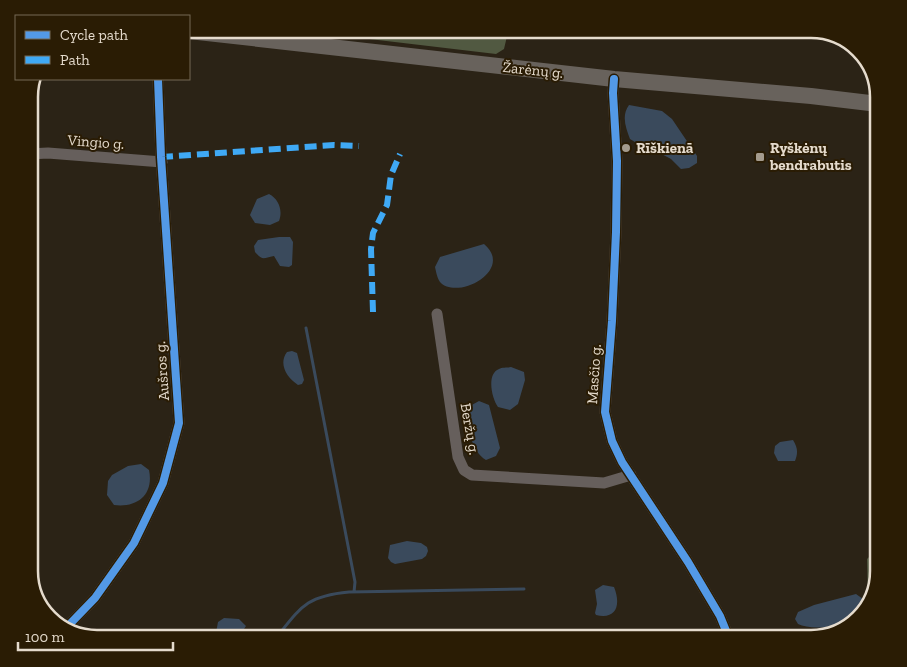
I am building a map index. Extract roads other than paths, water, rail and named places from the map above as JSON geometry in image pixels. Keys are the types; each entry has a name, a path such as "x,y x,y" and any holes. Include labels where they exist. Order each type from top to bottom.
{"main road":[{"name":"Žarėnų g.","path":"243,38 614,79 870,103"}],"street":[{"name":"Masčio g.","path":"614,79 616,232 605,412 612,441 631,475 688,562 720,616 726,630"},
{"name":"Aušros g.","path":"71,623 95,598 134,543 163,482 179,423 158,80"},
{"name":"Vingio g.","path":"38,154 162,162"},
{"name":"Beržų g.","path":"437,314 458,457 464,470 472,475 604,483 631,475"}],"water":[{"path":"629,105 662,111 672,119 697,156 697,163 689,168 681,169 671,159 654,150 648,150 630,139 625,118"},
{"path":"269,194 279,206 281,213 279,221 270,225 255,223 250,215 257,199"},
{"path":"290,237 293,242 292,265 289,267 280,266 274,256 263,258 255,252 254,246 258,240"},
{"path":"484,244 492,254 493,264 480,280 458,288 448,287 440,282 435,267 440,257"},
{"path":"287,352 297,353 304,380 302,384 298,385 287,375 283,361"},
{"path":"511,367 524,372 525,380 518,404 510,410 498,407 492,393 491,381 495,372 500,368"},
{"path":"479,401 489,405 500,448 496,456 486,460 474,445 465,412 470,406"},
{"path":"793,440 797,450 795,461 778,461 774,453 775,446 780,442"},
{"path":"141,464 149,470 150,479 146,492 137,502 114,505 107,495 108,481 112,475 128,466"},
{"path":"407,541 421,543 427,547 426,556 422,559 395,564 391,562 388,558 390,545"},
{"path":"603,585 614,587 617,605 613,613 603,616 596,615 595,613 597,604 595,590"},
{"path":"856,594 862,598 852,612 836,623 824,627 798,624 795,619 798,612 814,605"},
{"path":"224,618 239,619 246,626 243,630 216,630 218,622"}],"waterway":[{"path":"306,328 355,582 354,592"},
{"path":"282,630 306,605 314,600 335,594 349,592 524,589"}],"place":[{"name":"Rīškienā","path":"626,148"},
{"name":"Ryškėnų bendrabutis","path":"760,157"}]}
